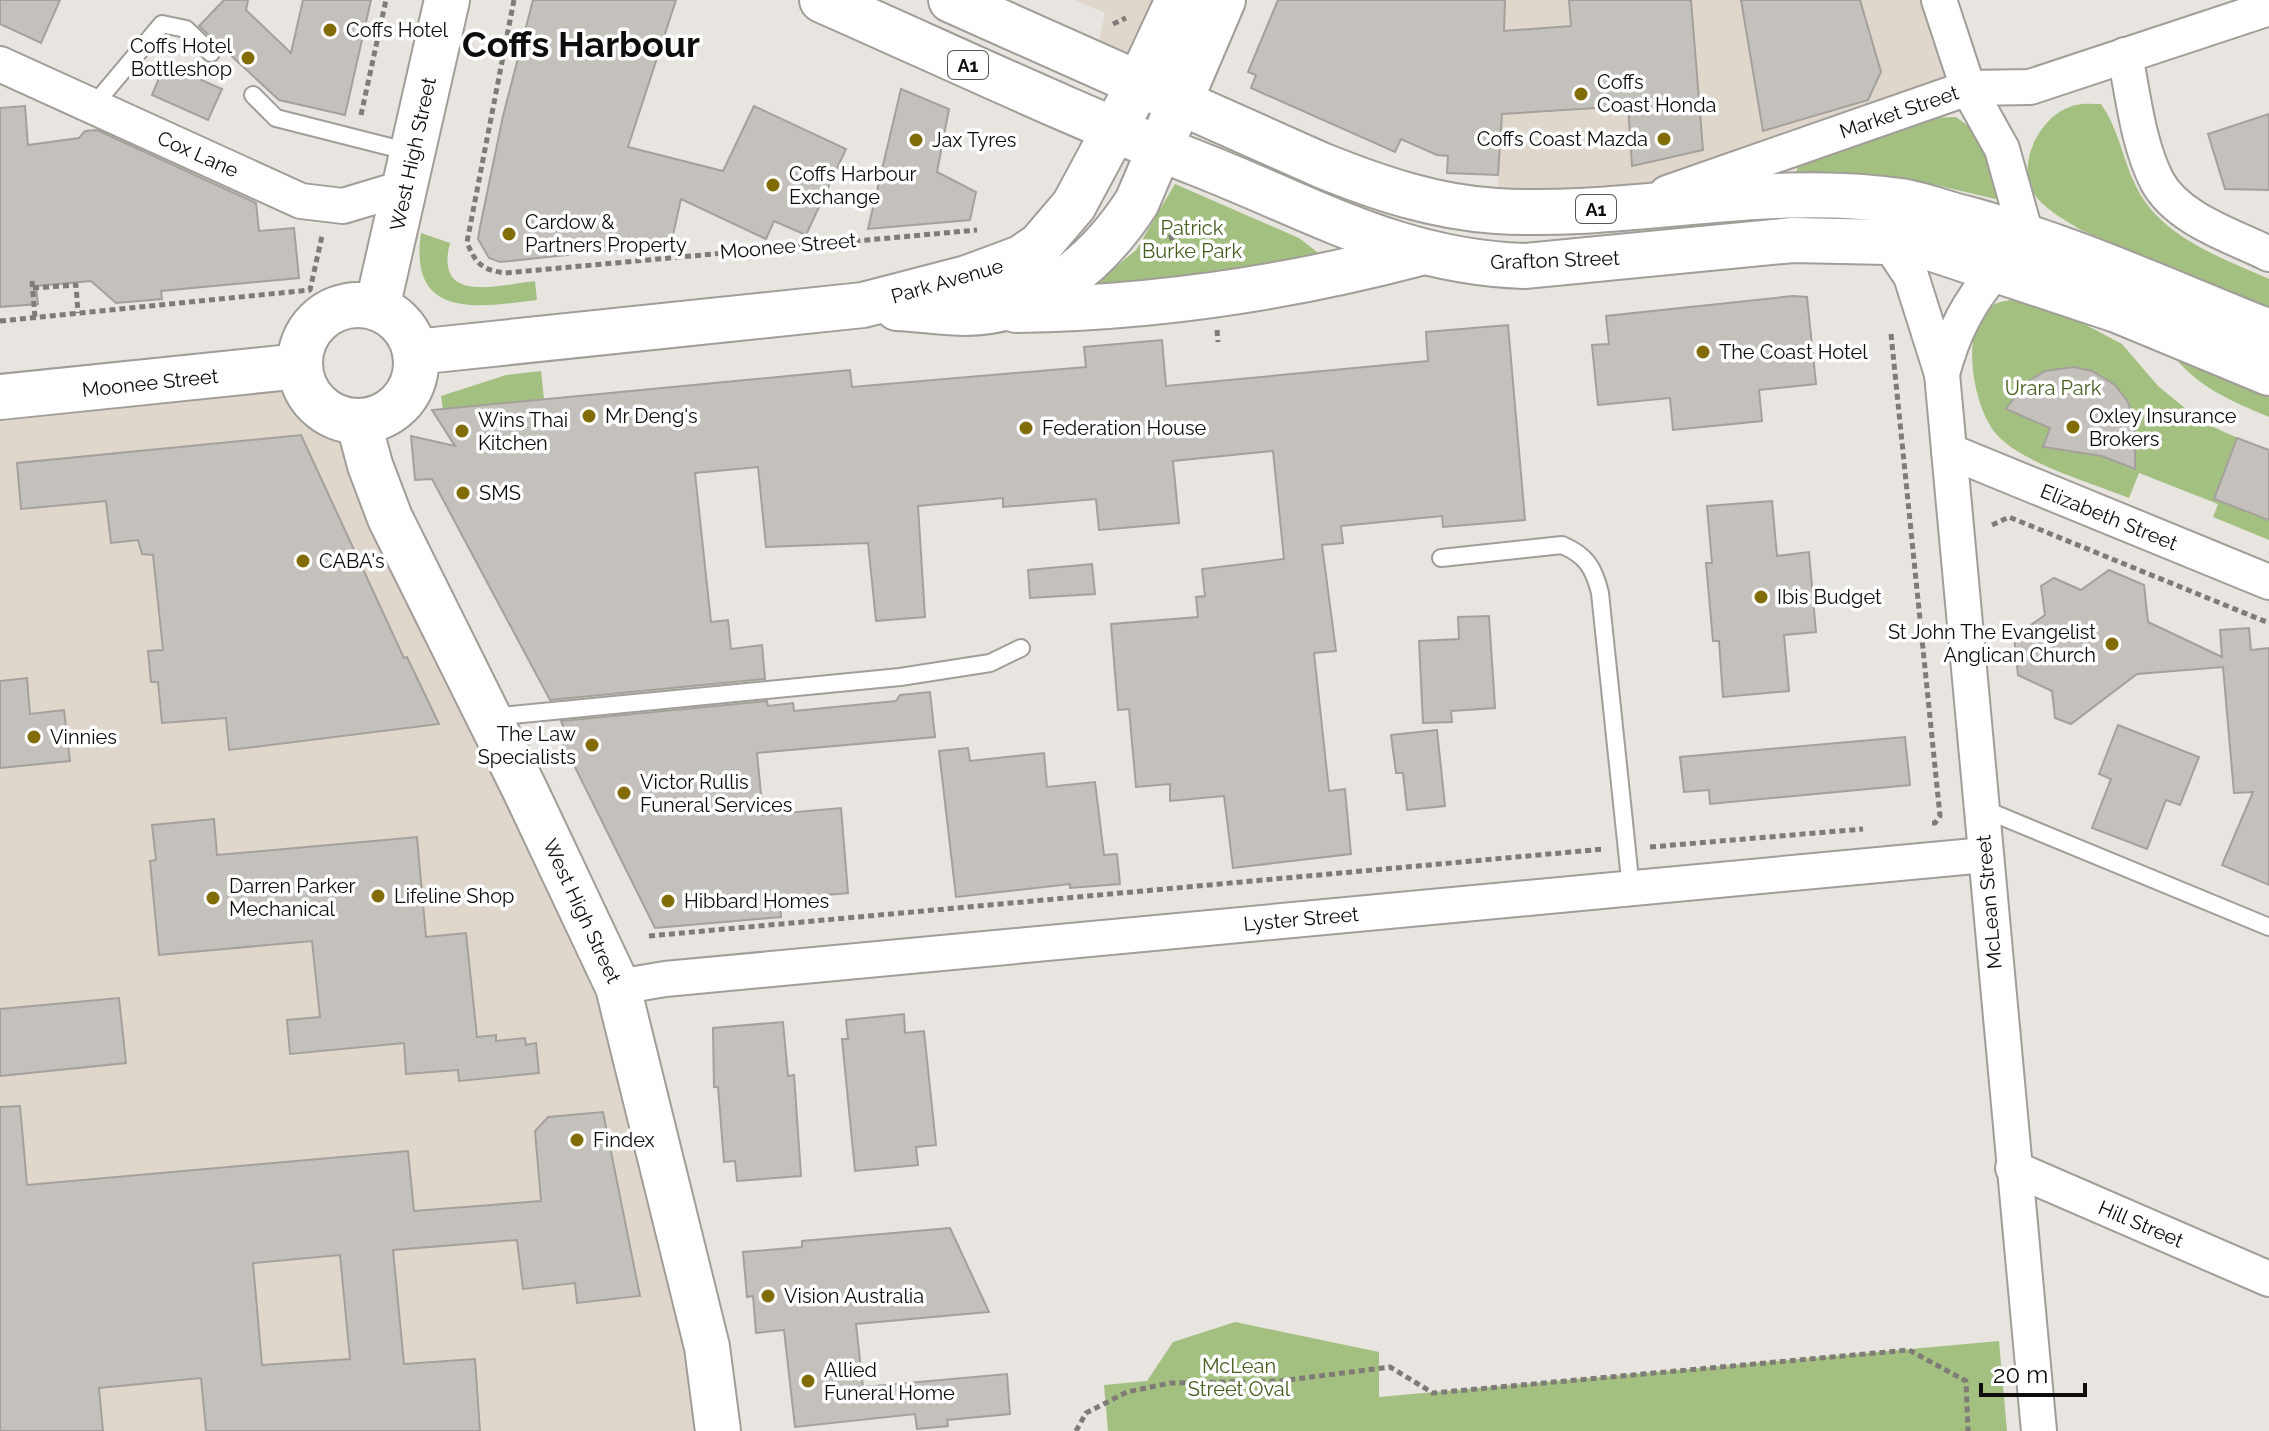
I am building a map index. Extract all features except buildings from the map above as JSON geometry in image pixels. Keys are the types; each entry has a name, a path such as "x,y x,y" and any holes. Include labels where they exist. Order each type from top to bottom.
{"main road":[{"name":"West High Street","path":"377,308 447,0"},
{"name":"Grafton Street","path":"822,0 1112,132 1339,226 1420,253 1487,265 1524,266 1793,240 1888,242 1930,248 2117,310 2269,373"},
{"name":"A1","path":"951,0 1361,181 1426,201 1497,211 1625,208 1810,195 1900,201 2026,235 2269,332"},
{"name":"Park Avenue","path":"863,305 967,278 1021,258 1040,245 1074,205 1139,84 1178,0"},
{"name":"Park Avenue","path":"863,305 965,313 993,311 1028,301 1058,285 1098,253 1137,202 1223,0"},
{"path":"993,311 1086,309 1204,296 1352,271 1420,253"},
{"path":"415,352 863,305"},
{"path":"341,307 377,308 403,324 415,352 414,377 403,400 390,411 363,421 330,414 314,401 304,385 300,366 302,346 310,329 323,315 341,307"},
{"name":"Moonee Street","path":"0,397 300,366"},
{"name":"West High Street","path":"363,421 362,435 370,465 390,518 618,987 707,1347 718,1431"}],"street":[{"path":"1939,0 1968,88 2002,149 2026,235"},
{"name":"Market Street","path":"1625,208 1968,88 2030,87 2269,8"},
{"path":"2125,55 2142,133 2157,182 2177,204 2206,223 2269,254"},
{"name":"Cox Lane","path":"0,64 301,201 343,206 406,170"},
{"name":"McLean Street","path":"1888,242 1911,276 1942,374 2039,1431"},
{"name":"McLean Street","path":"1942,374 1953,332 1969,302 1995,271"},
{"name":"Elizabeth Street","path":"1949,451 2269,582"},
{"name":"Lyster Street","path":"618,987 681,978 1985,855"},
{"name":"Hill Street","path":"2013,1168 2269,1279"}],"lane":[{"path":"93,106 162,24 186,29 211,53"},
{"path":"253,95 276,118 356,139 406,170"},
{"path":"1441,558 1562,545 1578,552 1594,569 1600,593 1631,889"},
{"path":"489,717 950,671 990,663 1021,648"},
{"path":"1981,808 2269,927"}],"path":[{"path":"356,139 386,0"},
{"name":"Moonee Street","path":"514,0 467,242 474,261 487,271 505,273 993,228"},
{"path":"1163,215 1176,250 1186,260"},
{"path":"0,321 310,290 324,230"},
{"path":"35,318 32,285 76,285 78,313"},
{"path":"1891,329 1940,816 1935,823 1920,824"},
{"path":"1992,525 2009,517 2269,623"},
{"path":"649,936 1574,849 1627,849 1873,828"},
{"path":"1076,1431 1086,1413 1127,1392 1170,1383 1280,1381 1390,1367 1433,1393 1909,1350 1966,1381 1968,1431"}],"shaded area":[{"path":"1075,0 1217,0 1193,46 1095,63 1105,13"},
{"path":"1505,0 1939,0 1968,88 1625,208 1497,211"},
{"path":"304,385 314,401 330,414 348,420 618,987 718,1431 0,1431 0,397"}],"green space":[{"path":"2079,104 2101,104 2145,202 2159,218 2192,243 2269,279 2269,308 2081,230 2054,213 2036,196 2028,178 2028,165 2036,138 2064,109"},
{"path":"1956,117 1978,133 2004,201 1927,183 1796,172 1800,162 1929,118"},
{"name":"Patrick Burke Park","path":"1175,184 1299,238 1321,255 1287,270 1084,293 1136,250"},
{"path":"421,233 450,243 448,263 451,276 460,283 488,287 535,281 537,300 472,305 437,295 426,282 420,261"},
{"name":"Urara Park","path":"2025,299 2071,317 2122,344 2158,386 2202,422 2269,452 2269,540 2213,517 2218,504 2139,473 2129,498 2043,465 2000,438 1991,427 1978,395 1972,357 1973,339 1977,323 1989,307 2004,301"},
{"path":"2175,358 2269,397 2269,417 2206,386"},
{"path":"541,371 544,399 443,409 441,396 506,375"},
{"name":"McLean Street Oval","path":"1235,1322 1379,1352 1379,1397 1999,1341 2007,1431 1108,1431 1104,1385 1147,1381 1173,1342"}],"place":[{"name":"Coffs Hotel","path":"330,30"},
{"name":"Coffs Hotel Bottleshop","path":"248,58"},
{"name":"Coffs Coast Honda","path":"1581,94"},
{"name":"Coffs Coast Mazda","path":"1664,139"},
{"name":"Jax Tyres","path":"916,140"},
{"name":"Coffs Harbour Exchange","path":"773,185"},
{"name":"Cardow & Partners Property","path":"509,234"},
{"name":"The Coast Hotel","path":"1703,352"},
{"name":"Mr Deng's","path":"589,416"},
{"name":"Oxley Insurance Brokers","path":"2073,427"},
{"name":"Federation House","path":"1026,428"},
{"name":"Wins Thai Kitchen","path":"462,431"},
{"name":"SMS","path":"463,493"},
{"name":"CABA's","path":"303,561"},
{"name":"Ibis Budget","path":"1761,597"},
{"name":"St John The Evangelist Anglican Church","path":"2112,644"},
{"name":"Vinnies","path":"34,737"},
{"name":"The Law Specialists","path":"592,745"},
{"name":"Victor Rullis Funeral Services","path":"624,793"},
{"name":"Lifeline Shop","path":"378,896"},
{"name":"Darren Parker Mechanical","path":"213,898"},
{"name":"Hibbard Homes","path":"668,901"},
{"name":"Findex","path":"577,1140"},
{"name":"Vision Australia","path":"768,1296"},
{"name":"Allied Funeral Home","path":"808,1381"}],"district":[{"name":"Coffs Harbour","path":"581,44"}]}
